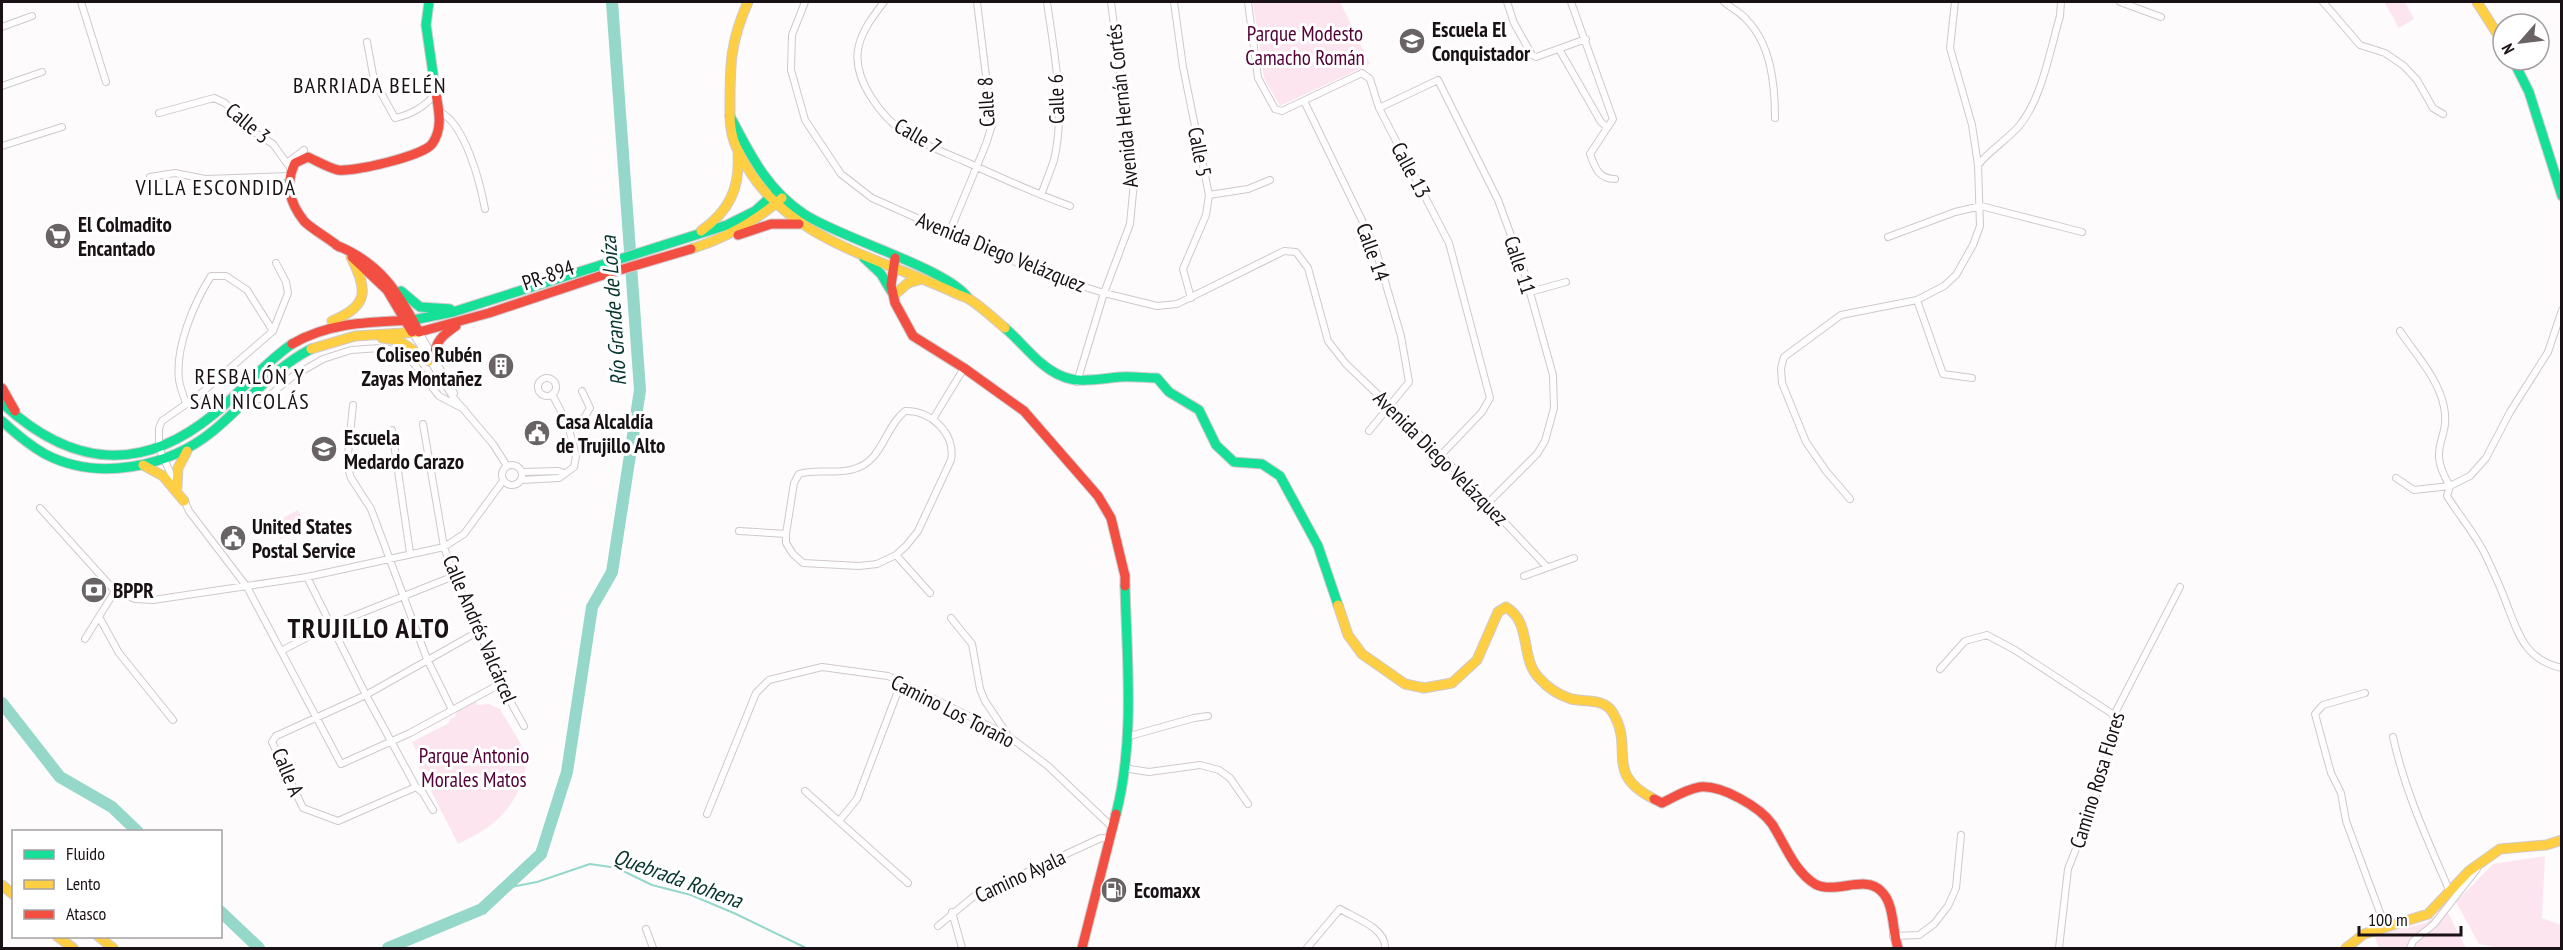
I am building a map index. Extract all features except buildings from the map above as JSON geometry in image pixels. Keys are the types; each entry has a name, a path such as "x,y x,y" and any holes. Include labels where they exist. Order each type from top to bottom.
{"street":[{"path":"81,2 106,82"},
{"path":"150,177 175,172 205,178 289,170 299,160 308,157 339,170 420,153 431,145 437,134 440,112 426,25 429,2"},
{"path":"747,2 733,41 727,79 729,126 736,146 754,180 799,224 858,252 941,277 964,292 968,298 1020,340 1041,363 1063,378 1077,382 1123,377 1157,378 1169,392 1199,410 1216,445 1234,462 1262,464 1280,476 1318,546 1347,635 1362,654 1406,684 1424,688 1452,683 1477,660 1498,612 1506,607 1512,609 1520,616 1531,668 1541,681 1569,698 1597,700 1613,712 1620,737 1623,775 1639,792 1662,802 1705,787 1752,805 1773,825 1797,867 1816,884 1836,890 1864,883 1879,887 1889,901 1892,936 1898,948"},
{"name":"Avenida Diego Velázquez","path":"805,2 792,35 791,70 804,120 841,174 872,198 1040,273 1156,306 1177,304 1284,251 1296,252 1308,268 1328,341 1346,364 1441,455 1546,566"},
{"name":"Calle 7","path":"884,2 869,21 858,45 857,59 867,93 889,122 909,136 1070,206"},
{"name":"Calle 8","path":"950,231 992,125 976,2"},
{"name":"Calle 6","path":"1041,195 1058,137 1058,102 1047,2"},
{"name":"Avenida Hernán Cortés","path":"1077,382 1104,293 1130,224 1134,182 1111,2"},
{"name":"Calle 5","path":"1174,2 1183,67 1209,195 1206,215 1183,269 1191,298"},
{"name":"Calle 13","path":"1248,2 1258,78 1275,110 1282,111 1362,74 1370,79 1379,108 1449,243 1490,398 1482,412 1441,455"},
{"path":"1507,2 1515,23 1532,54 1536,57 1586,39"},
{"path":"1571,2 1613,119 1590,154 1599,175 1615,179"},
{"path":"1724,2 1747,19 1761,40 1772,72 1775,118"},
{"path":"1850,499 1826,471 1806,442 1782,383 1781,368 1784,357 1841,315 1917,300 1944,286 1956,275 1973,245 1980,226 1978,165 1971,125 1950,48 1955,2"},
{"path":"1978,165 1989,151 2018,128 2031,109 2060,16 2061,2"},
{"path":"2120,2 2161,17"},
{"path":"2323,2 2360,45 2385,53 2404,66 2417,80 2433,108 2444,114"},
{"path":"2477,2 2491,24"},
{"path":"2,27 32,16"},
{"path":"368,42 374,80 395,118 408,115 428,102 437,90"},
{"path":"1559,49 1601,122 1607,127"},
{"path":"2,86 42,72"},
{"path":"2518,72 2537,116 2549,163 2562,196"},
{"name":"Calle 11","path":"1379,108 1438,80 1498,200 1530,292 1553,375 1554,408 1545,441 1537,454 1487,504"},
{"name":"Calle 3","path":"159,113 214,98 225,103 254,132 273,144 289,170"},
{"name":"Calle 14","path":"1304,101 1375,246 1398,325 1409,382 1370,431"},
{"path":"440,112 454,122 470,153 485,209"},
{"path":"730,116 736,123 750,156 775,199 923,278 968,298"},
{"path":"2,146 62,127"},
{"path":"697,234 723,215 733,199 739,171 736,146"},
{"path":"304,150 289,170 289,192 305,222 336,244 387,290 409,320"},
{"path":"1209,195 1248,189 1270,180"},
{"name":"PR-894","path":"305,337 328,327 353,322 409,320 461,309 736,221 775,199"},
{"name":"PR-894","path":"363,334 415,332 463,322 700,245 724,237 755,221 775,199"},
{"path":"1888,237 1955,212 1981,206 2082,231"},
{"path":"724,237 771,224 799,224"},
{"path":"336,244 354,251 377,268 394,286 420,307 461,309"},
{"path":"858,252 881,274 894,295"},
{"path":"2,403 22,424 48,441 82,454 118,456 159,448 206,422 266,363 305,337 311,329 352,313 359,305 365,291 351,257"},
{"path":"894,262 891,285 899,314 913,336 964,368 1024,411 1098,496 1111,518 1125,576 1128,711 1117,811 1082,948"},
{"path":"184,501 163,460 159,448 159,428 162,421 200,395 273,332 288,293 286,282 276,263"},
{"path":"186,403 179,381 179,357 198,297 211,276 226,276 247,290 273,332"},
{"path":"894,295 908,283 923,278"},
{"path":"1530,292 1566,282"},
{"path":"394,286 415,332 453,397 494,444 507,466"},
{"path":"1917,300 1943,374 1972,378"},
{"path":"2396,478 2414,490 2450,486 2470,476 2486,458 2510,412 2548,352 2562,310"},
{"path":"431,360 439,337 463,322"},
{"path":"2400,331 2441,396 2445,409 2437,453 2444,476 2450,486 2447,496 2484,552 2515,630 2527,648 2547,665 2562,668"},
{"path":"2,426 33,450 70,466 113,468 141,464 163,460 189,448 210,434 284,365 337,339 363,334 370,338 398,340 431,360"},
{"path":"242,406 270,395 292,377 323,359 351,350 380,348 401,353 411,360 418,366 439,396 464,409"},
{"path":"933,419 964,368"},
{"path":"2,388 22,424"},
{"path":"568,425 584,418 590,408 582,391"},
{"path":"503,481 512,486 521,480 559,478 574,467 576,456 568,425 552,394"},
{"path":"353,405 347,465 351,478 371,509 427,659 452,710"},
{"path":"905,411 915,411 933,419 951,439 953,449 951,460 918,531 896,555 877,564 859,566 803,563 793,554 786,543 786,534 794,483 799,474 809,471 844,472 857,469 870,461 880,449 894,423 905,411"},
{"path":"2,421 14,436"},
{"name":"Calle Andrés Valcárcel","path":"423,424 444,547 454,576 502,683 525,726"},
{"path":"393,434 410,553"},
{"path":"177,487 175,475 178,464 189,448"},
{"path":"141,464 163,476 247,587 341,764 392,742 502,683"},
{"path":"507,466 518,466 522,472 521,480"},
{"path":"40,508 115,591 135,599 153,600 307,577 444,547 464,534 503,481 502,474 507,466"},
{"path":"522,472 558,471 564,474"},
{"path":"739,531 786,534"},
{"path":"896,555 930,593"},
{"path":"1524,576 1546,566 1574,558"},
{"path":"280,651 331,625 454,576"},
{"path":"307,577 366,695 416,787 423,793 433,810"},
{"name":"Camino Rosa Flores","path":"2059,948 2068,869 2093,806 2110,745 2114,715 2180,588"},
{"path":"85,639 115,591"},
{"path":"99,617 119,653 173,720"},
{"path":"951,618 972,644 981,689 1008,735"},
{"path":"316,718 366,695 479,631"},
{"path":"1940,669 1965,641 1987,635 2015,650 2114,715"},
{"name":"Camino Los Toraño","path":"707,814 756,693 769,681 822,667 888,676 1008,735 1048,766 1112,827"},
{"path":"839,821 857,799 880,744 901,683"},
{"path":"2365,693 2322,705 2315,714 2331,773 2341,793 2346,821 2385,926"},
{"path":"1126,737 1184,720 1208,716"},
{"name":"Calle A","path":"316,718 276,736 272,742 303,808 338,821 416,787"},
{"path":"2393,737 2401,773 2412,804 2450,892"},
{"path":"1123,768 1149,772 1200,765 1219,770 1230,778 1248,804"},
{"path":"805,792 908,883"},
{"path":"1892,936 1919,935 1934,924 1948,906 1956,888 1961,835"},
{"name":"Camino Ayala","path":"938,926 952,912 973,897 1101,838 1108,839"},
{"path":"2346,948 2364,934 2428,914 2469,871 2500,849 2546,845 2562,840"},
{"path":"2410,948 2413,941 2434,924 2485,860"},
{"path":"1307,948 1340,909 1378,931 1386,943 1385,948"},
{"path":"952,912 962,948"},
{"path":"646,929 653,948"},
{"path":"60,938 73,948"},
{"path":"100,938 112,948"}],"green space":[{"name":"Parque Modesto Camacho Román","path":"1253,2 1340,2 1370,64 1280,106 1264,78"},
{"path":"2384,2 2405,2 2414,19 2399,28"},
{"path":"298,510 306,525 280,539 271,524"},
{"name":"Parque Antonio Morales Matos","path":"476,701 477,705 489,704 500,709 522,746 526,764 522,781 512,803 489,826 458,844 417,763 419,756 412,742 449,723 450,719 455,717 456,712"},
{"path":"2545,856 2542,918 2561,925 2561,948 2500,948 2479,944 2456,902 2493,864"},
{"path":"2445,907 2466,948 2379,948 2374,935 2426,923"}],"waterway":[{"name":"Río Grande de Loíza","path":"388,948 482,909 541,854 567,772 592,607 612,572 640,390 612,2"},
{"name":"Río Grande de Loíza","path":"2,703 60,777 112,807 136,830"},
{"name":"Quebrada Rohena","path":"500,892 590,864 617,868 652,885 691,895 736,914 806,948"},
{"name":"Río Grande de Loíza","path":"222,913 259,948"}],"traffic: fast":[{"path":"429,2 426,25 436,94"},
{"path":"2519,72 2529,92 2562,196"},
{"path":"730,116 770,182 780,194 804,214 939,276 957,287 968,298"},
{"path":"413,320 453,312 727,225 755,211 776,192"},
{"path":"864,258 881,274 891,291"},
{"path":"401,291 420,307 450,309"},
{"path":"1005,328 1051,371 1070,379 1157,378 1169,392 1199,410 1216,445 1234,462 1262,464 1280,476 1318,546 1338,605"},
{"path":"2,403 53,440 79,450 106,455 132,454 159,447 186,434 214,414 271,360 292,344"},
{"path":"2,421 34,447 66,463 110,469 132,467 176,454 195,443 213,431 284,366 311,349"},
{"path":"1116,814 1122,786 1128,730 1125,586"}],"traffic: slow":[{"path":"748,2 737,31 732,56 730,121 732,135 739,153 766,193 788,214 814,231 841,246 968,298 1005,328"},
{"path":"2477,2 2491,24"},
{"path":"701,231 719,215 731,198 737,178 738,154"},
{"path":"691,249 740,228 782,198"},
{"path":"332,321 353,309 362,296 360,279 351,257"},
{"path":"894,295 908,283 922,279"},
{"path":"311,349 355,336 419,332"},
{"path":"382,338 398,340 429,361"},
{"path":"177,487 178,468 187,451"},
{"path":"143,465 163,476 184,501"},
{"path":"1338,605 1348,635 1362,654 1405,684 1424,688 1452,683 1477,660 1498,612 1506,607 1520,622 1530,662 1543,682 1554,691 1571,699 1600,703 1613,713 1622,738 1624,770 1629,780 1638,789 1654,799"},
{"path":"2346,948 2364,934 2428,914 2469,871 2500,849 2546,845 2562,840"},
{"path":"2,885 12,893"},
{"path":"60,938 73,948"},
{"path":"100,938 113,948"}],"traffic: jam":[{"path":"339,247 307,224 295,207 289,186 295,163 308,157 334,169 346,170 388,162 426,149 432,144 438,132 439,113 436,94"},
{"path":"738,235 771,224 799,224"},
{"path":"336,245 365,260 386,280 419,332 489,313 691,249"},
{"path":"352,257 387,290 412,332"},
{"path":"895,258 891,285 895,303 913,336 964,368 1024,411 1098,496 1111,518 1125,576 1125,586"},
{"path":"292,344 321,331 351,324 413,320"},
{"path":"434,358 440,339 456,326"},
{"path":"2,388 15,411"},
{"path":"1654,799 1662,803 1690,789 1709,787 1729,793 1750,804 1772,824 1801,872 1815,884 1823,887 1867,884 1881,891 1889,903 1898,948"},
{"path":"1082,948 1116,814"}],"place":[{"name":"Escuela El Conquistador","path":"1412,41"},
{"name":"El Colmadito Encantado","path":"58,236"},
{"name":"Coliseo Rubén Zayas Montañez","path":"501,366"},
{"name":"Casa Alcaldía de Trujillo Alto","path":"537,433"},
{"name":"Escuela Medardo Carazo","path":"324,449"},
{"name":"United States Postal Service","path":"233,538"},
{"name":"BPPR","path":"94,590"},
{"name":"Ecomaxx","path":"1114,890"}],"district":[{"name":"BARRIADA BELÉN","path":"370,85"},
{"name":"VILLA ESCONDIDA","path":"216,187"},
{"name":"RESBALÓN Y SAN NICOLÁS","path":"250,388"},
{"name":"TRUJILLO ALTO","path":"369,628"}]}
